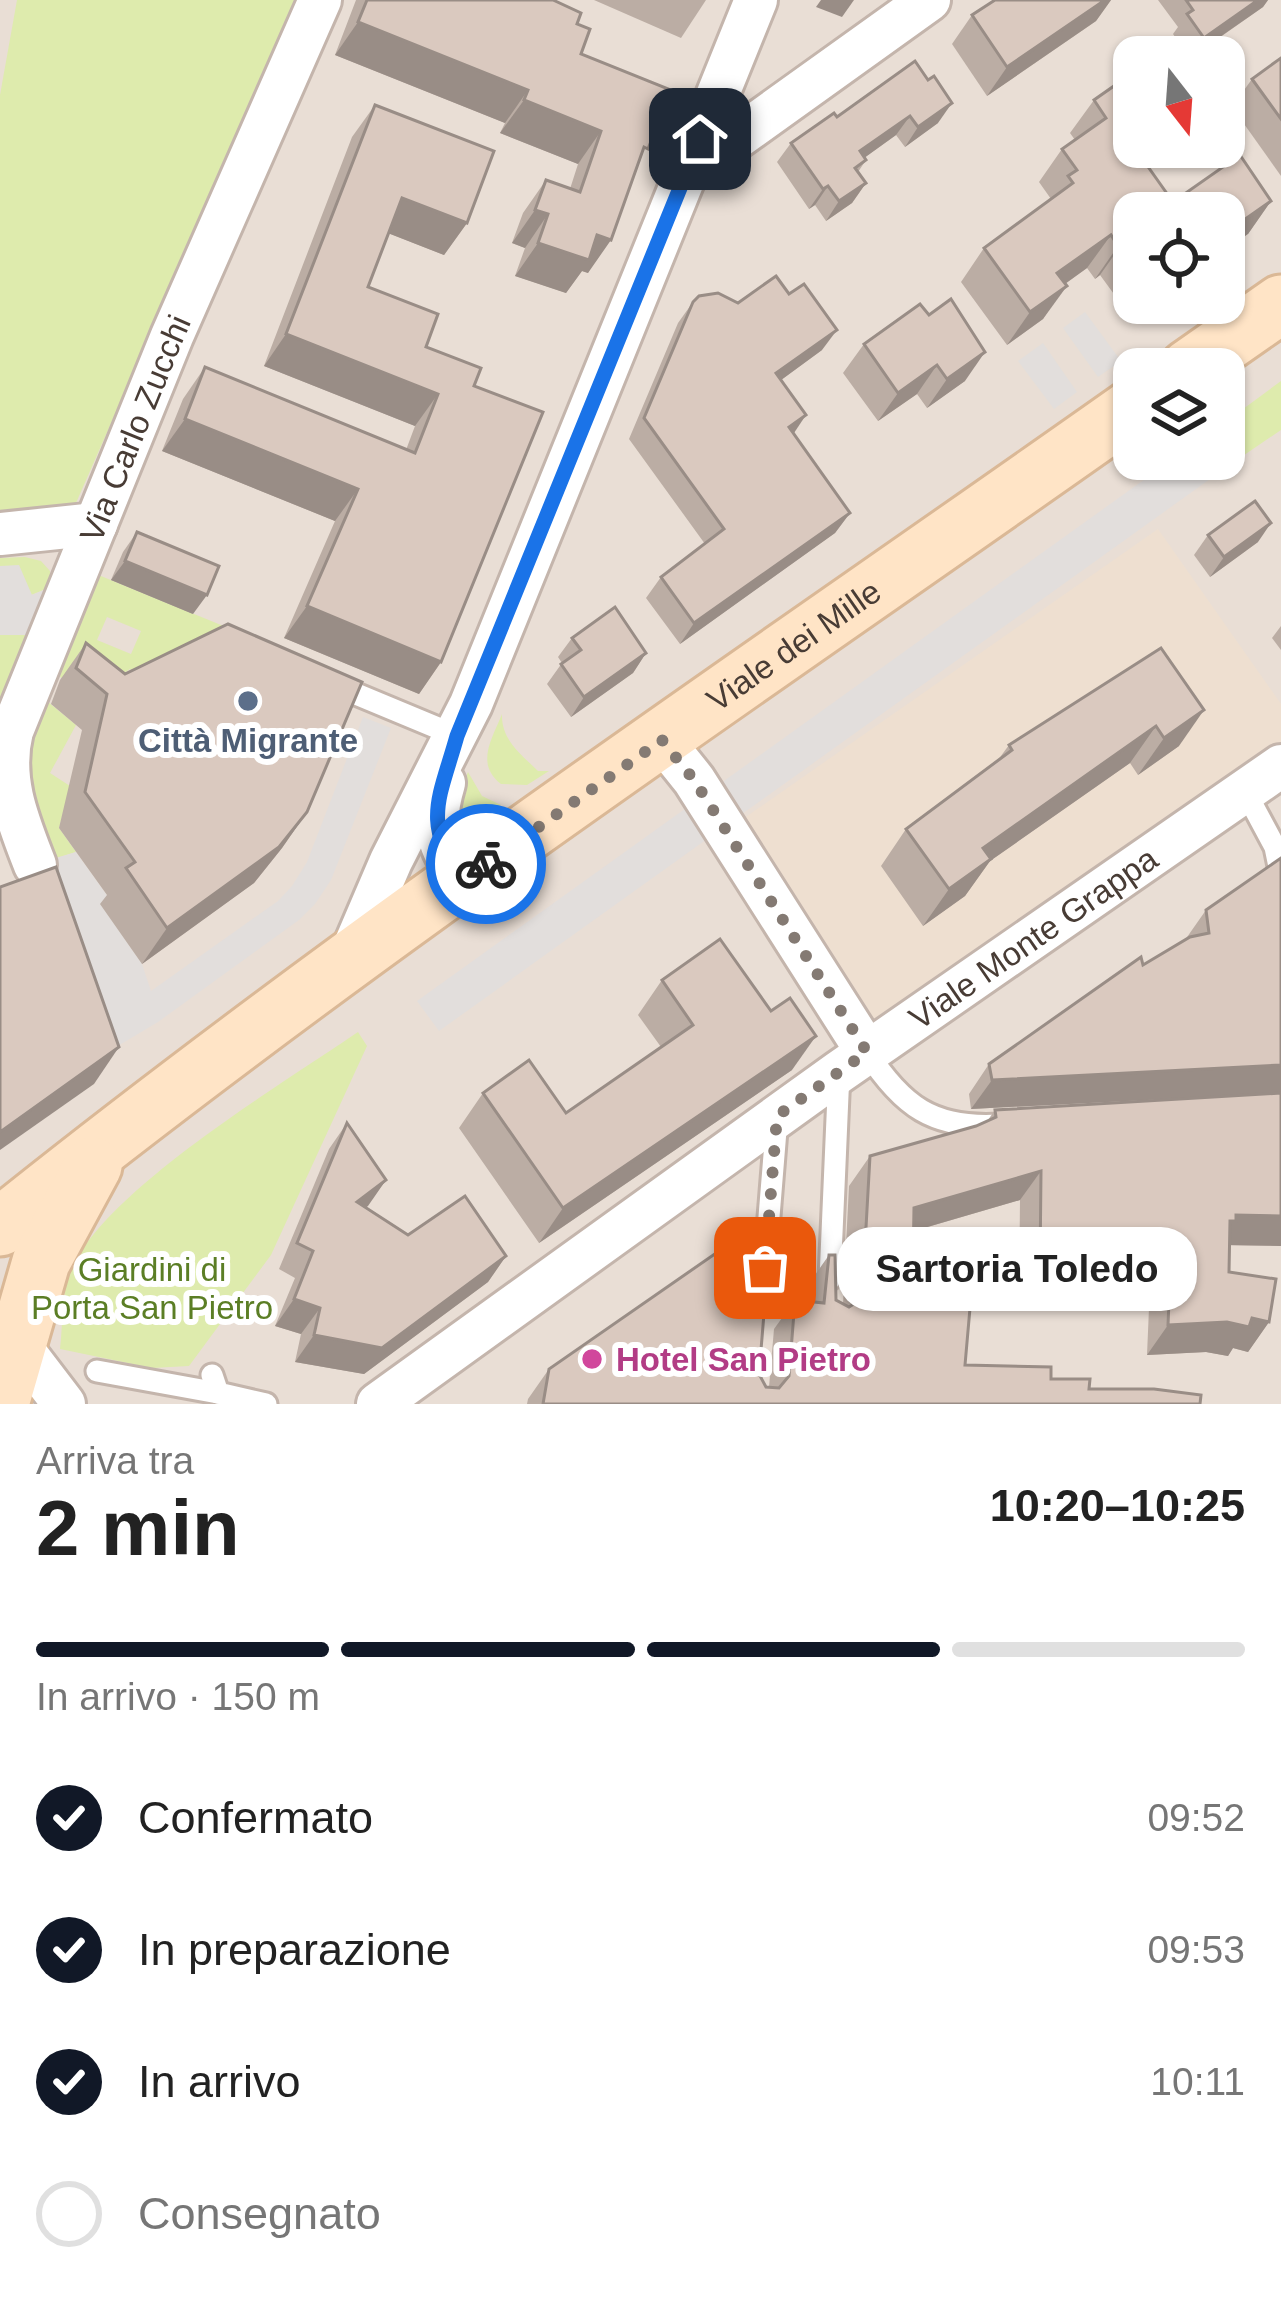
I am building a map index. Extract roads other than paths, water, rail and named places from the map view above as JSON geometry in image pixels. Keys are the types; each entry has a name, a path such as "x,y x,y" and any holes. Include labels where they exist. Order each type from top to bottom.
{"main road":[{"path":"1218,348 1281,304"},
{"name":"Viale dei Mille","path":"0,1227 106,1141 462,881 1113,422"},
{"name":"Viale dei Mille","path":"1,1404 9,1331 40,1262 106,1141"}],"street":[{"name":"Via Carlo Zucchi","path":"35,865 3,775 11,731 172,336 320,0"},
{"path":"347,965 392,861 457,736 756,0"},
{"path":"684,176 928,0"},
{"path":"0,534 96,524"},
{"path":"457,736 435,814 440,844 462,881"},
{"path":"662,740 694,780 853,1062"},
{"name":"Viale Monte Grappa","path":"378,1404 853,1062 1281,766"},
{"path":"9,1331 64,1404"}],"lane":[{"path":"304,671 457,736"},
{"path":"1245,791 1275,847 1281,876"},
{"path":"829,1300 853,1062 929,1115 959,1125 1024,1124"},
{"path":"763,1291 777,1116"},
{"path":"97,1371 215,1384 266,1404"}],"place":[{"name":"Città Migrante","path":"248,701"},
{"name":"Sartoria Toledo","path":"765,1268"},
{"name":"Hotel San Pietro","path":"592,1359"}],"park label":[{"name":"Giardini di Porta San Pietro","path":"152,1288"}]}
